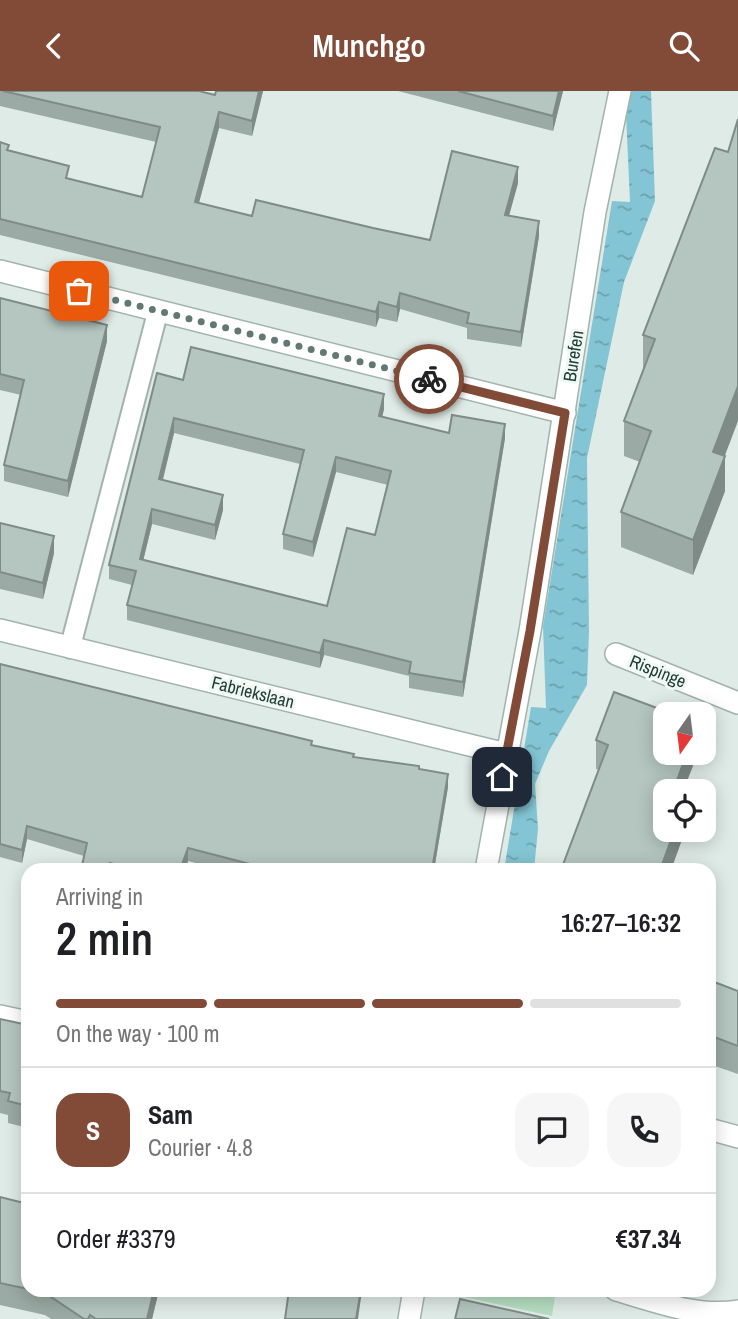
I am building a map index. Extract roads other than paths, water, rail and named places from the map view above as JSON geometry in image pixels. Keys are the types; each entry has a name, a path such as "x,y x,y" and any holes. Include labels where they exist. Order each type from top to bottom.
{"street":[{"name":"Burefen","path":"487,863 530,631 595,212 620,91"},
{"path":"0,271 565,413"},
{"name":"Fabriekslaan","path":"0,630 506,754"},
{"name":"Rispinge","path":"616,655 738,703"},
{"path":"0,1016 21,1020"},
{"path":"716,1131 738,1137"},
{"path":"409,1319 413,1297"},
{"path":"642,1297 686,1309 726,1313 738,1311"}],"lane":[{"path":"70,648 158,311"}],"water":[{"path":"632,91 651,91 655,201 624,282 587,458 587,685 549,751 535,784 538,829 535,863 505,863 531,707 546,708 543,626 612,201 630,202 626,114"}]}
